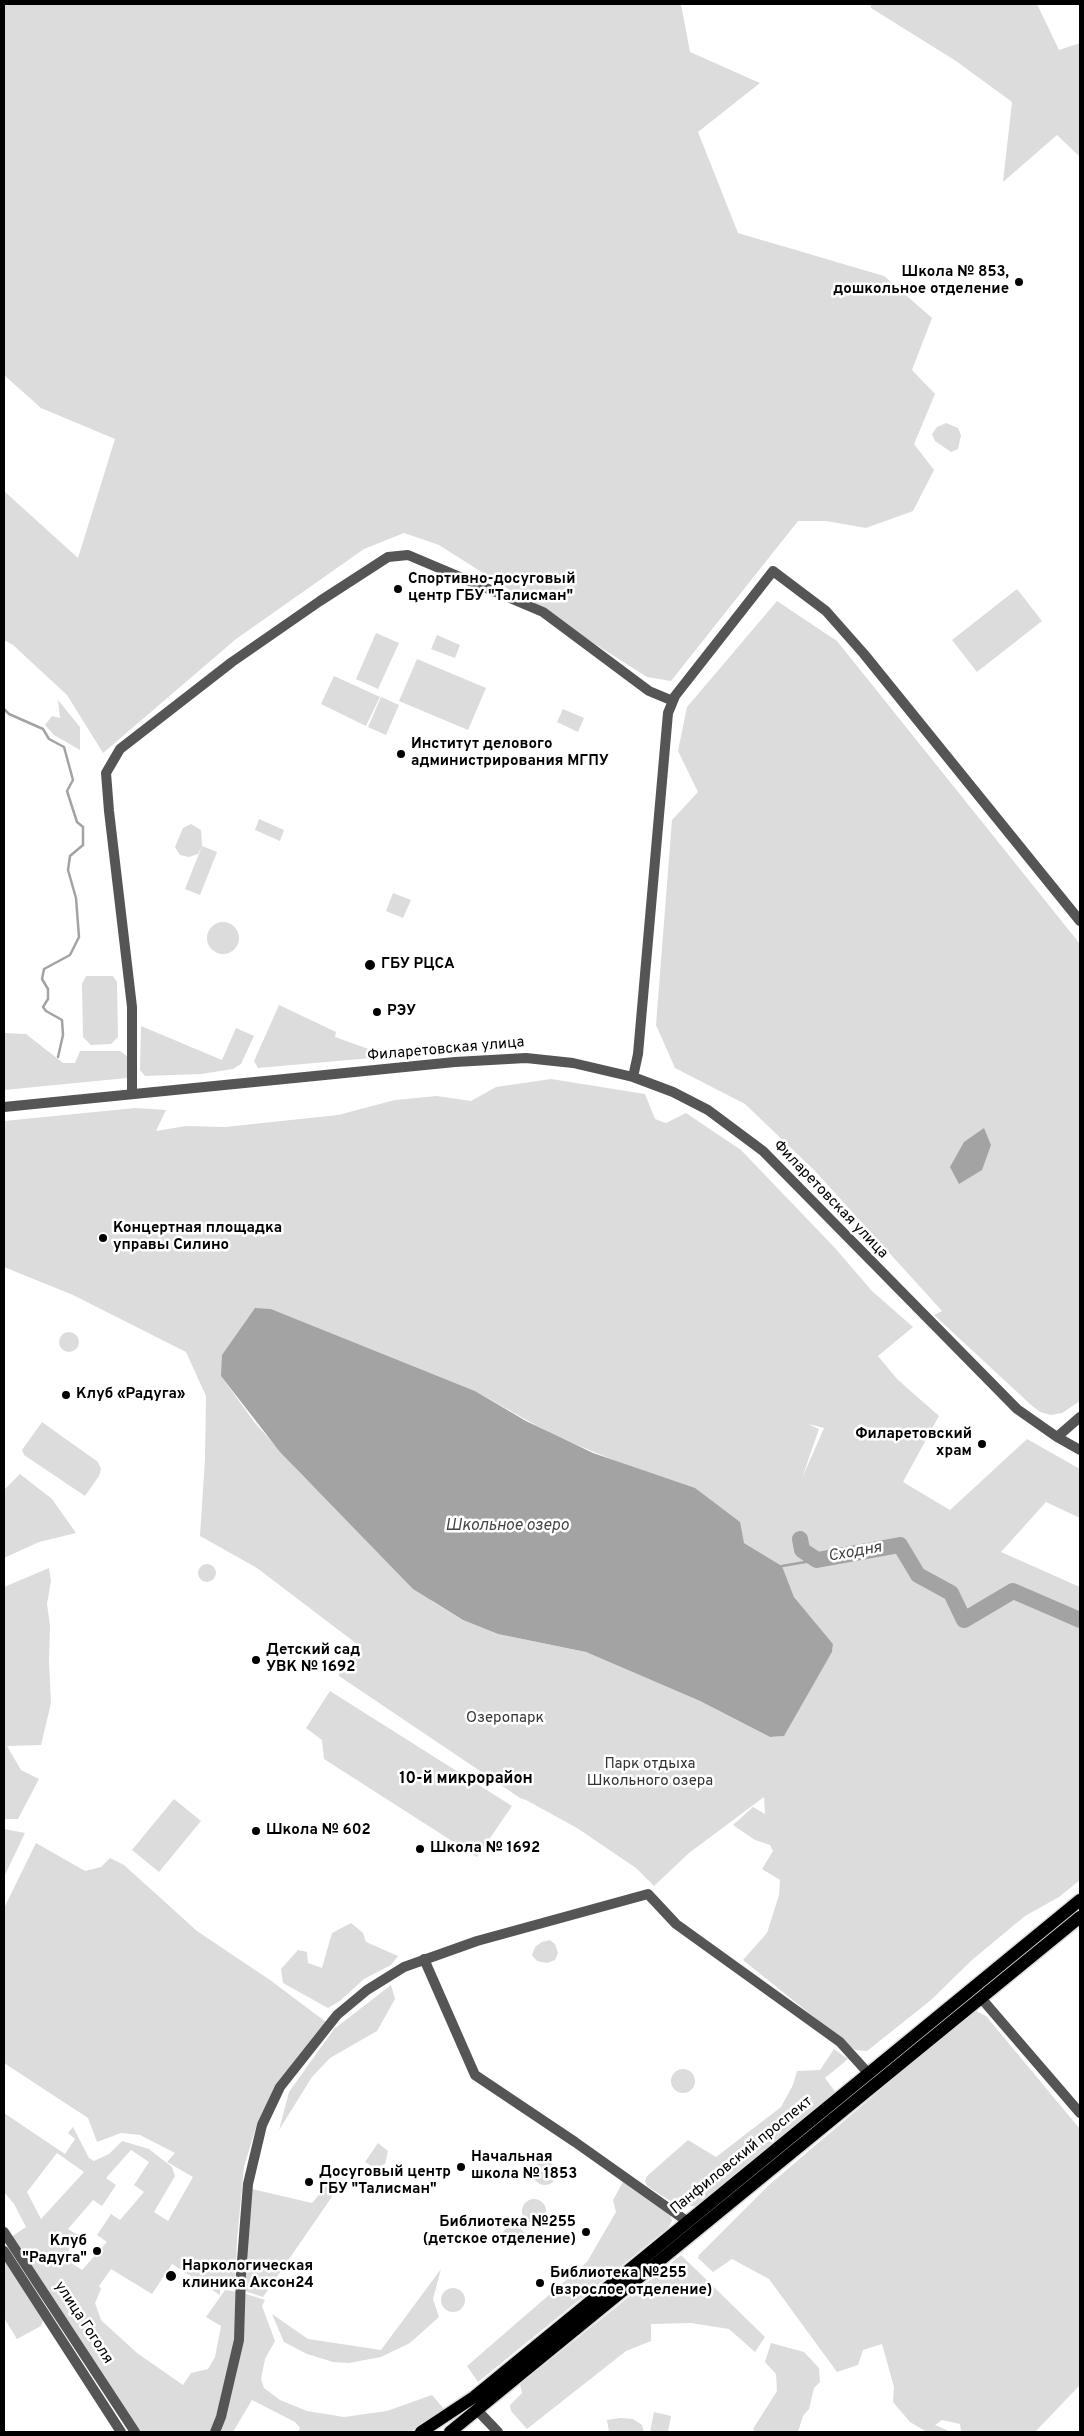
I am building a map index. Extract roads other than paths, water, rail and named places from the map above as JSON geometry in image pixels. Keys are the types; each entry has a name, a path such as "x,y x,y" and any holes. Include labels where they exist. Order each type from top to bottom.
{"main road":[{"name":"Панфиловский проспект","path":"421,2432 474,2397 1080,1900"},
{"name":"Панфиловский проспект","path":"450,2432 1080,1917"}],"street":[{"path":"132,1094 132,1007 106,773 120,749 232,662 388,557 408,555 543,612 649,691 673,700"},
{"path":"633,1077 638,1054 668,713 673,700 773,571 826,612 864,654 1080,921"},
{"name":"Филаретовская улица","path":"4,1108 455,1062 526,1058 582,1064 633,1077 673,1092 708,1110 762,1151 1017,1409 1057,1437 1080,1450"},
{"path":"1057,1437 1080,1417"},
{"path":"215,2432 221,2417 239,2340 241,2274 248,2184 262,2125 280,2087 337,2015 367,1990 404,1968 424,1959 477,1941 648,1894 676,1924 840,2042 869,2074"},
{"path":"424,1959 475,2075 575,2142 688,2222"},
{"path":"980,1998 1080,2113"},
{"name":"улица Гоголя","path":"4,2232 135,2432"},
{"name":"улица Гоголя","path":"4,2251 121,2432"},
{"path":"477,2410 498,2432"}],"water":[{"path":"984,1128 991,1145 982,1170 959,1184 950,1167 964,1142"},
{"name":"Школьное озеро","path":"255,1308 271,1309 475,1391 526,1421 593,1453 695,1488 740,1522 744,1543 782,1566 794,1597 833,1644 832,1652 784,1736 770,1737 700,1701 586,1652 498,1634 463,1620 413,1589 280,1452 221,1376 222,1355"}],"waterway":[{"name":"Сходня","path":"4,709 9,714 43,729 49,739 64,747 73,780 67,791 77,822 83,827 83,845 70,856 68,870 76,898 79,937 70,955 44,969 42,979 48,989 48,999 43,1007 46,1011 62,1020 63,1035 58,1057"},
{"name":"Сходня","path":"800,1539 802,1550 817,1560 900,1545 918,1575 951,1593 964,1620 1013,1591 1080,1620"},
{"path":"782,1566 817,1560"}],"place":[{"name":"Школа № 853, дошкольное отделение","path":"1019,282"},
{"name":"Спортивно-досуговый центр ГБУ \"Талисман\"","path":"398,589"},
{"name":"Институт делового администрирования МГПУ","path":"401,754"},
{"name":"ГБУ РЦСА","path":"370,965"},
{"name":"РЭУ","path":"377,1012"},
{"name":"Концертная площадка управы Силино","path":"103,1238"},
{"name":"Клуб «Радуга»","path":"66,1395"},
{"name":"Филаретовский храм","path":"982,1444"},
{"name":"Детский сад УВК № 1692","path":"256,1660"},
{"name":"Школа № 602","path":"256,1831"},
{"name":"Школа № 1692","path":"420,1849"},
{"name":"Начальная школа № 1853","path":"461,2167"},
{"name":"Досуговый центр ГБУ \"Талисман\"","path":"309,2182"},
{"name":"Библиотека №255 (детское отделение)","path":"586,2232"},
{"name":"Клуб \"Радуга\"","path":"97,2251"},
{"name":"Наркологическая клиника Аксон24","path":"171,2276"},
{"name":"Библиотека №255 (взрослое отделение)","path":"540,2283"}],"district":[{"name":"10-й микрорайон","path":"466,1780"}],"park label":[{"name":"Озеропарк","path":"505,1719"},
{"name":"Парк отдыха Школьного озера","path":"650,1774"}]}
